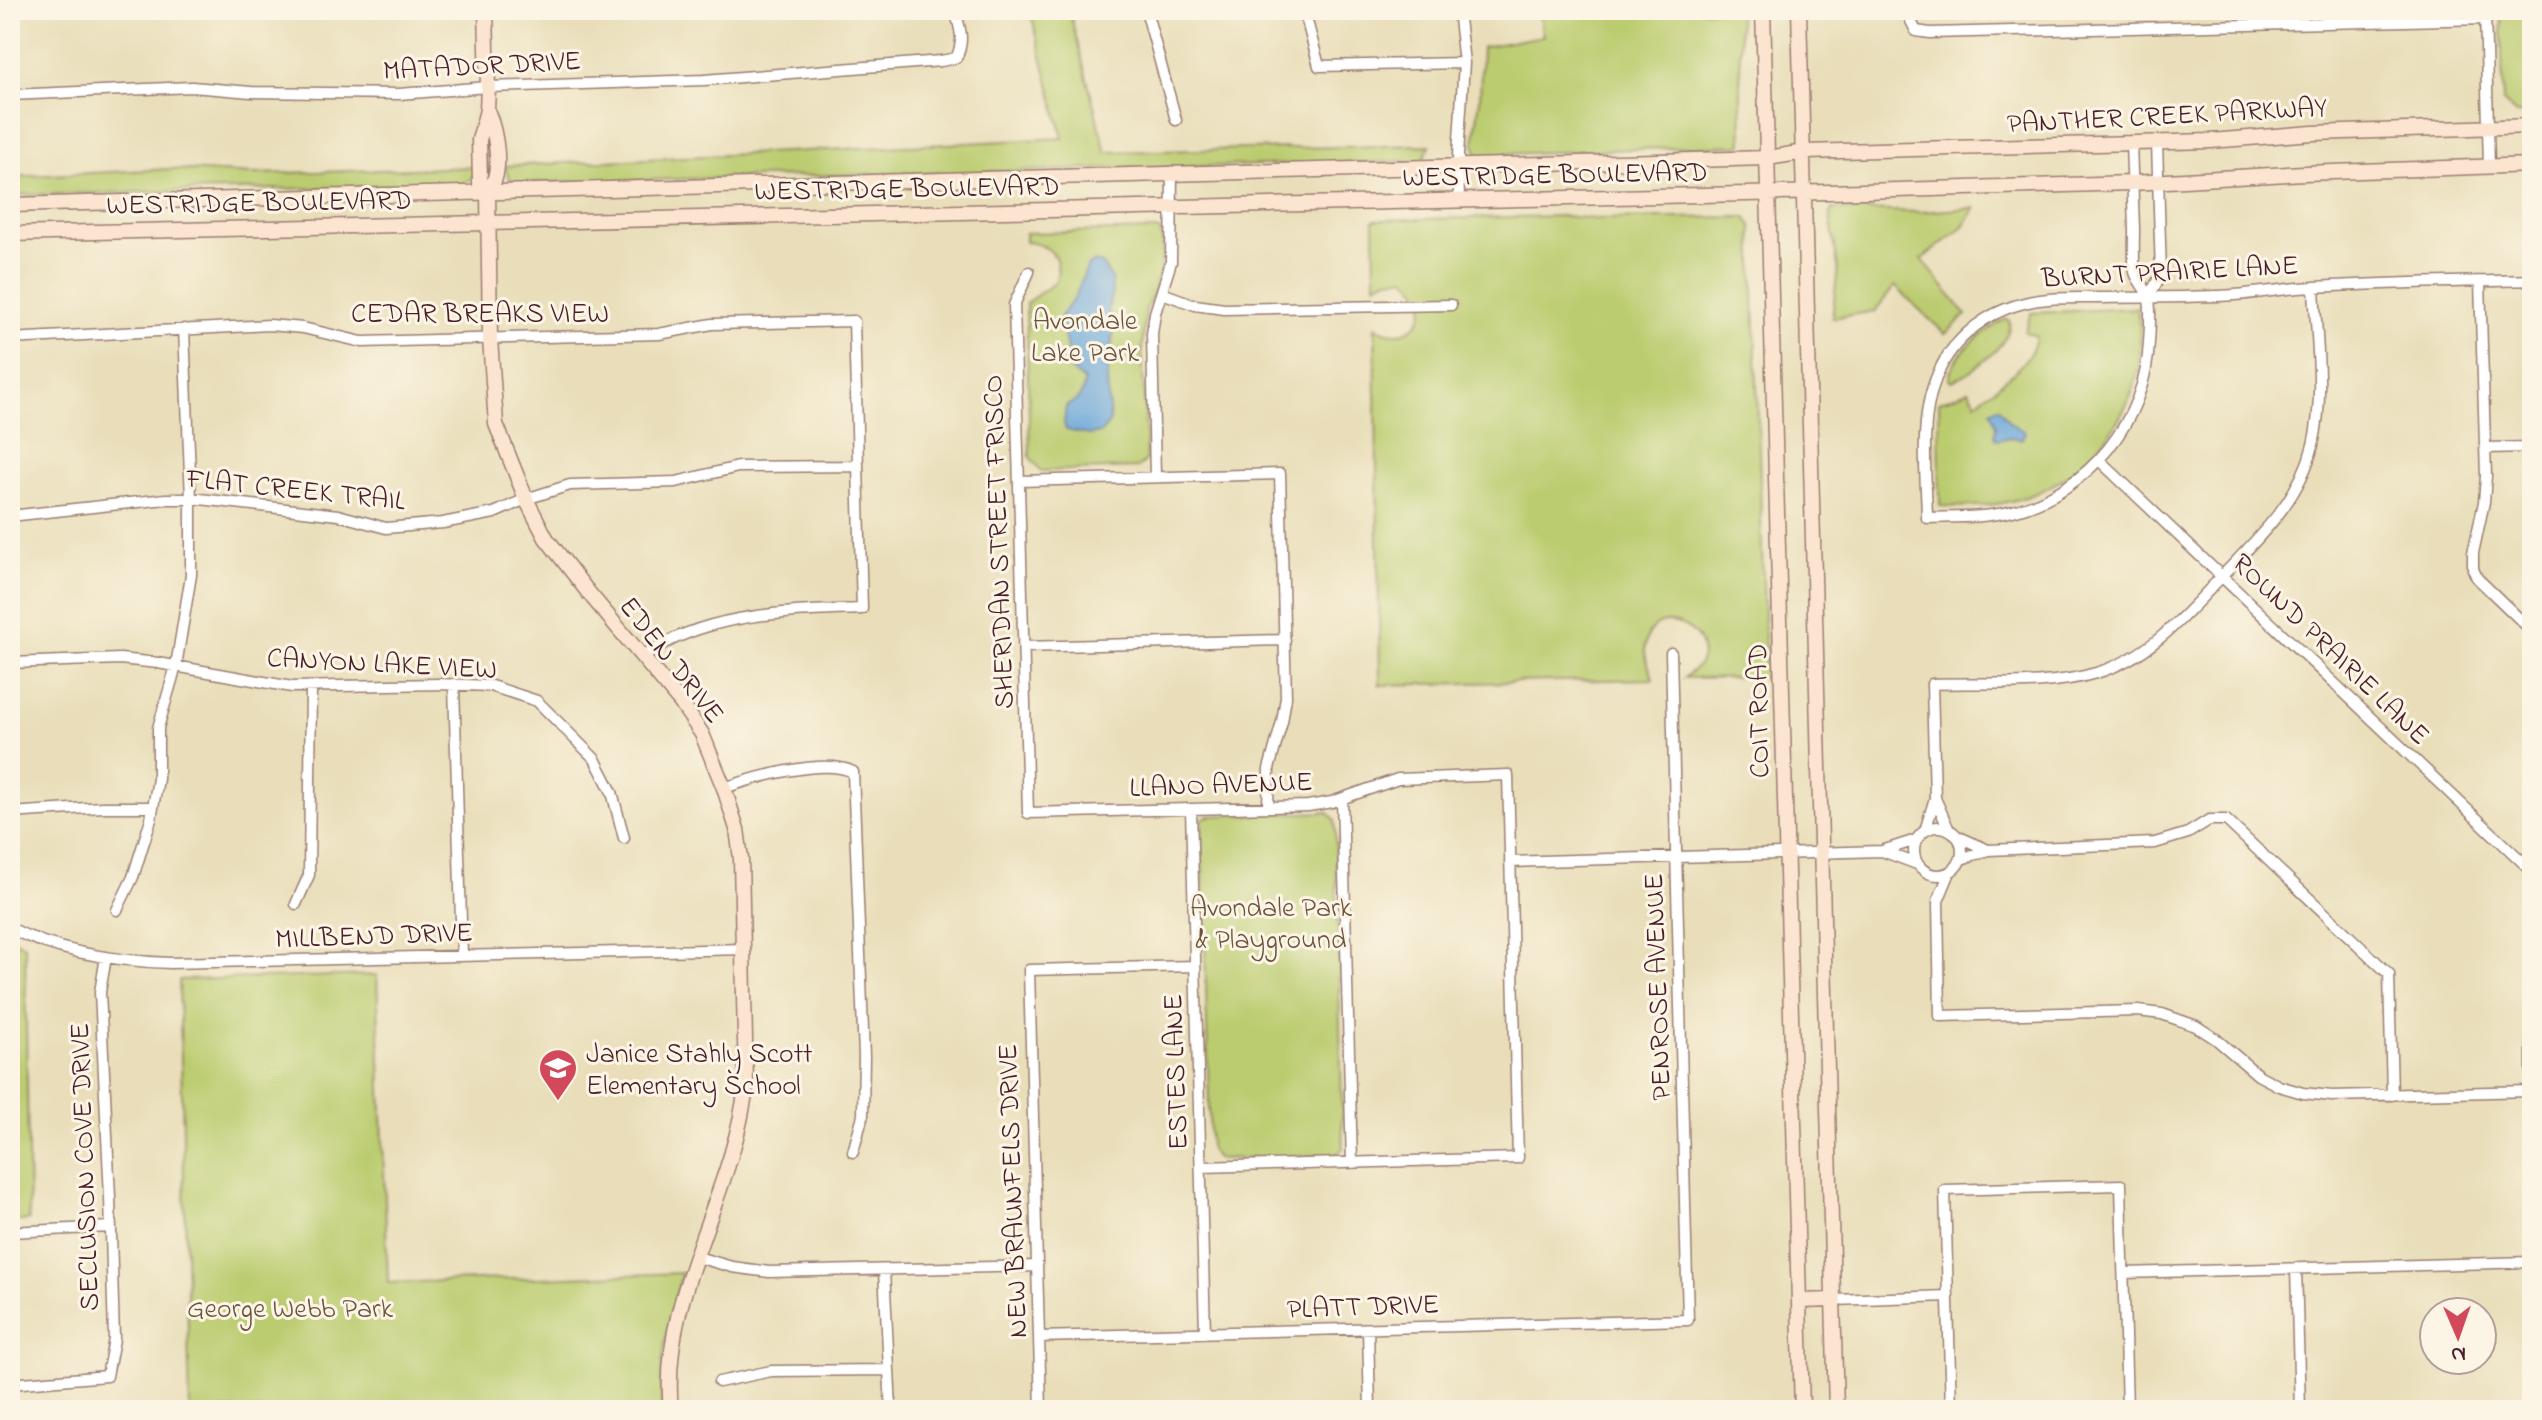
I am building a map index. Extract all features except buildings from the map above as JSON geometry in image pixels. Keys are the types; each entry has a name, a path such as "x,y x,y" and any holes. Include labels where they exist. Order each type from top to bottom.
{"main road":[{"name":"EDEN DRIVE","path":"486,10 488,87 487,110 479,140 480,186 488,192 490,339 496,424 526,499 546,538 681,703 702,734 737,829 741,859 745,949 746,1085 743,1109 725,1176 685,1287 672,1360 671,1410"},
{"name":"COIT ROAD","path":"1763,10 1802,1410"},
{"path":"1799,10 1836,1410"},
{"name":"PANTHER CREEK PARKWAY","path":"1804,152 2131,143 2324,132 2532,126"},
{"name":"WESTRIDGE BOULEVARD","path":"10,205 1768,158 1804,152"},
{"path":"1806,193 2132,183 2532,165"},
{"name":"WESTRIDGE BOULEVARD","path":"10,234 1806,193"},
{"path":"1800,1301 1834,1300"}],"street":[{"name":"MATADOR DRIVE","path":"10,95 192,87 251,92 399,94 488,87 704,80 941,61 956,58 962,47 955,10"},
{"path":"1146,10 1176,120"},
{"path":"1304,10 1319,66 1464,63"},
{"path":"1458,10 1464,63 1457,166 1459,201"},
{"path":"1910,10 1913,27 1920,33 2485,14 2489,166"},
{"path":"2099,460 2125,425 2142,385 2149,343 2149,296 2161,275 2157,142"},
{"path":"2131,143 2135,274 2149,296"},
{"path":"1155,477 1152,334 1171,262 1172,174"},
{"name":"SHERIDAN STREET FRISCO","path":"1028,813 1014,305 1029,272"},
{"name":"BURNT PRAIRIE LANE","path":"2099,460 2066,487 2028,506 1986,516 1927,518 1927,407 1939,371 1961,340 1991,316 2027,302 2234,295 2314,287 2532,280"},
{"path":"2480,282 2486,489 2475,540 2473,569 2477,578 2532,631"},
{"path":"1925,831 1935,798 1932,684 2064,680 2107,670 2134,657 2159,640 2279,514 2296,488 2309,459 2317,413 2314,287"},
{"path":"1162,293 1195,305 1224,309 1451,305"},
{"name":"CEDAR BREAKS VIEW","path":"10,339 270,325 303,328 362,342 659,334 712,324 854,321 858,466"},
{"path":"117,910 133,877 153,807 158,779 158,728 176,666 191,575 184,329"},
{"path":"2485,448 2532,447"},
{"name":"ROUND PRAIRIE LANE","path":"2099,460 2532,871"},
{"path":"643,657 661,644 755,616 862,609 858,466"},
{"name":"FLAT CREEK TRAIL","path":"10,516 191,499 338,515 386,528 443,523 494,513 570,485 676,482 738,467 858,466"},
{"path":"1019,481 1280,474 1285,708 1271,761 1268,807"},
{"path":"1024,647 1285,640"},
{"name":"PENROSE AVENUE","path":"1671,653 1688,1320"},
{"name":"CANYON LAKE VIEW","path":"10,663 120,659 292,687 491,686 537,701 595,759 612,792 624,838"},
{"path":"454,684 462,955"},
{"path":"296,904 309,875 311,687"},
{"path":"724,788 787,771 827,767 845,768 853,772 864,1057 863,1115 853,1152"},
{"name":"LLANO AVENUE","path":"1028,813 1315,805 1398,779 1508,775 1510,862"},
{"path":"1935,798 1962,846 1961,859"},
{"path":"1342,799 1352,1163"},
{"path":"10,813 153,807"},
{"name":"ESTES LANE","path":"1191,809 1205,1333"},
{"path":"1938,901 1950,872 1961,859 1988,850 2155,843 2176,837 2209,820 2219,818 2231,823 2389,974 2392,1095"},
{"path":"1201,1167 1518,1158 1510,862 1882,851 1916,840 1925,831 1937,827 1988,850"},
{"path":"1916,840 1913,852 1917,864"},
{"path":"1882,851 1917,864 1926,873 1938,901 1940,1016 2138,1011 2162,1014 2206,1032 2258,1075 2291,1090 2322,1096 2531,1091"},
{"path":"1926,873 1938,876 1950,872"},
{"name":"MILLBEND DRIVE","path":"10,928 39,941 106,957 211,964 745,949"},
{"name":"SECLUSION COVE DRIVE","path":"10,1384 107,1376 114,1339 100,992 106,957"},
{"name":"NEW BRAUNFELS DRIVE","path":"1041,1410 1029,970 1195,966"},
{"path":"2532,1031 2532,1115"},
{"path":"1951,1410 1945,1190 2121,1185 2127,1410"},
{"path":"10,1232 111,1227"},
{"path":"697,1257 732,1267 769,1272 1037,1266"},
{"path":"2124,1273 2532,1262"},
{"path":"2296,1268 2300,1410"},
{"path":"884,1270 891,1410"},
{"path":"1834,1300 1948,1296"},
{"name":"PLATT DRIVE","path":"1039,1337 1688,1320"},
{"path":"1368,1329 1370,1410"},
{"path":"719,1382 771,1371 888,1370"}],"green space":[{"path":"1030,10 1069,10 1106,152 1430,145 1423,161 517,183 509,178 505,166 1063,138"},
{"path":"1539,10 1739,10 1742,145 1478,155 1474,144 1482,47 1543,36"},
{"path":"2501,10 2532,10 2532,114 2516,114 2503,102"},
{"path":"475,167 473,177 461,185 10,195 10,177 170,169 253,174"},
{"path":"1975,208 1964,226 1922,259 1966,315 1945,334 1895,286 1875,311 1832,318 1838,267 1830,214 1832,209 1920,212"},
{"path":"1565,216 1594,219 1746,217 1752,227 1766,677 1684,678 1698,665 1702,652 1700,641 1692,631 1669,622 1658,624 1649,633 1645,652 1653,679 1380,685 1375,326 1388,332 1400,333 1410,329 1418,322 1422,301 1417,289 1405,277 1388,279 1375,285 1374,220"},
{"name":"Avondale Lake Park","path":"1160,230 1163,244 1160,274 1146,310 1142,349 1147,459 1138,468 1041,471 1030,457 1026,303 1056,282 1057,265 1047,249 1025,242 1025,233"},
{"path":"2137,308 2140,359 2131,395 2121,415 2093,452 2076,468 2039,492 1999,504 1940,506 1939,402 1969,390 1976,402 2013,373 2034,345 2036,336 2025,332 2031,313"},
{"path":"2005,319 2009,320 2009,329 1990,356 1970,371 1952,381 1949,379 1963,351"},
{"name":"Avondale Park & Playground","path":"1328,812 1335,820 1343,1148 1335,1155 1218,1159 1210,1150 1202,819 1208,816"},
{"path":"10,938 25,946 29,1220 10,1222"},
{"name":"George Webb Park","path":"377,975 388,1283 682,1273 665,1341 661,1375 662,1410 190,1410 179,980"},
{"path":"1777,1403 1777,1410 1696,1410 1696,1405"}],"water":[{"path":"1095,262 1102,264 1111,278 1108,309 1114,326 1107,380 1110,422 1101,433 1089,435 1066,430 1064,423 1066,406 1080,396 1084,381 1070,369 1061,315 1074,299 1088,265"},
{"path":"1999,407 2010,423 2025,432 2022,439 2010,437 1998,440 1995,437 1996,425 1991,411"}],"place":[{"name":"Janice Stahly Scott Elementary School","path":"558,1102"}]}
